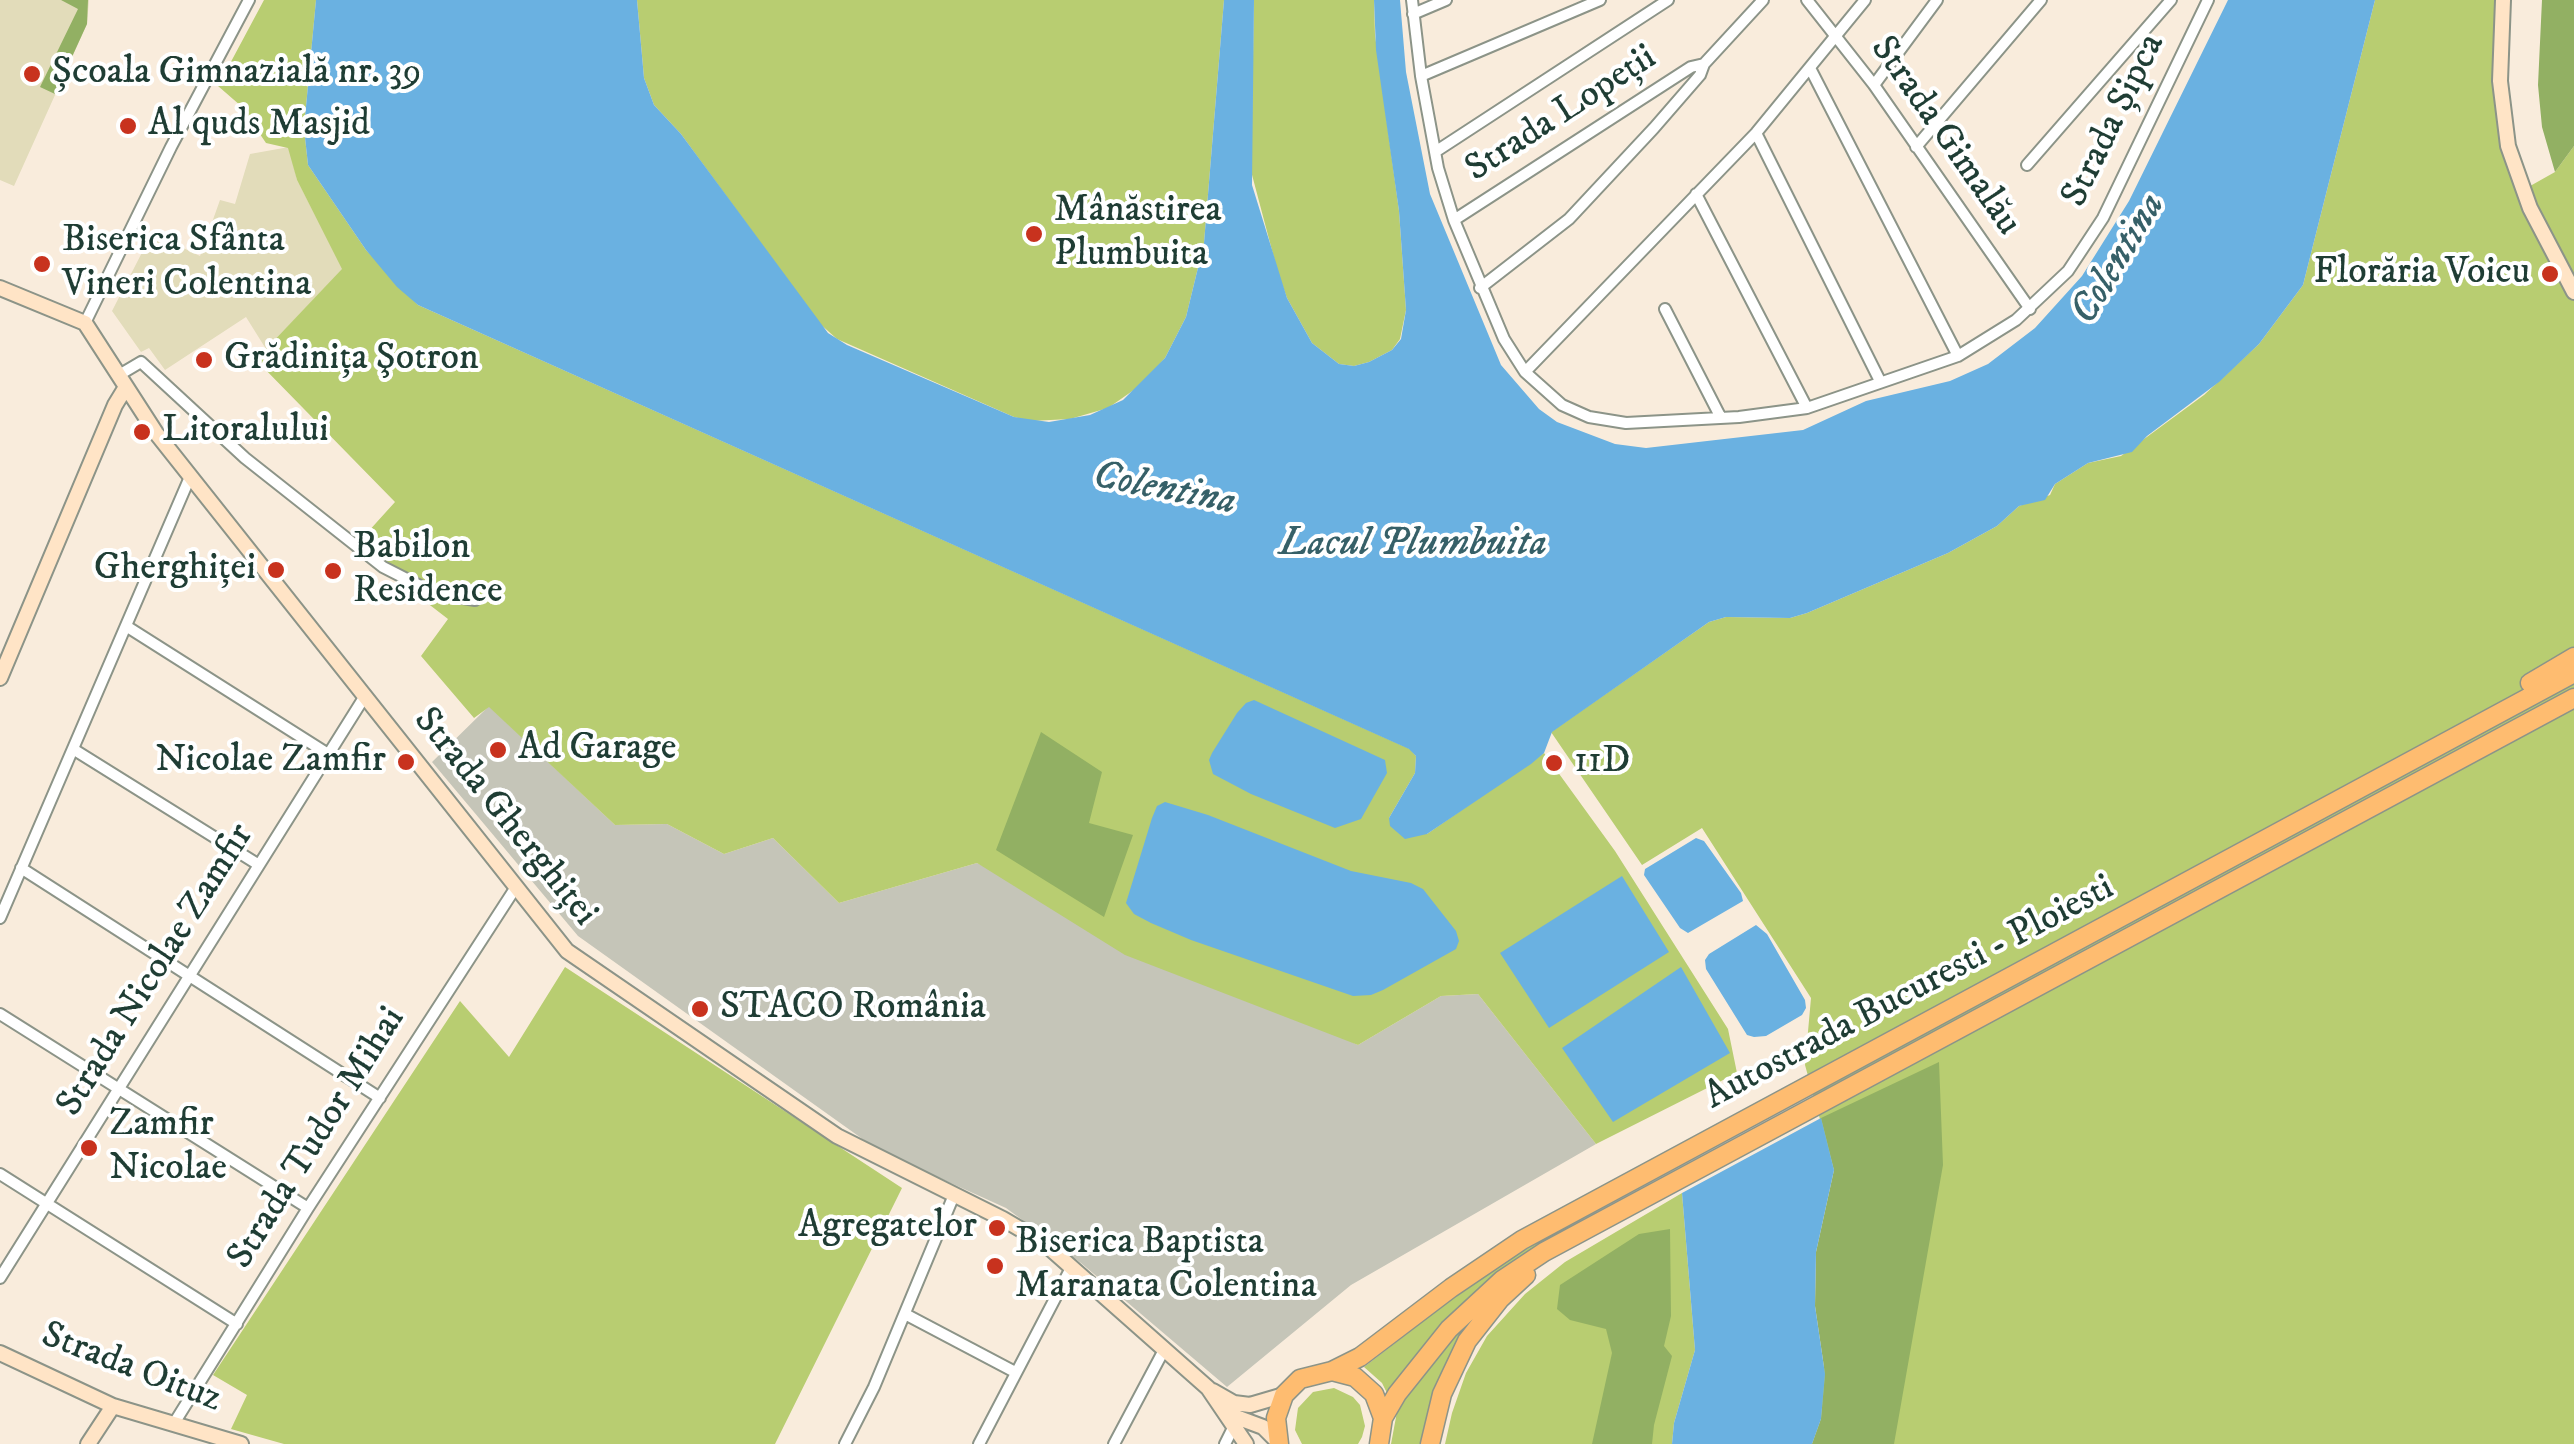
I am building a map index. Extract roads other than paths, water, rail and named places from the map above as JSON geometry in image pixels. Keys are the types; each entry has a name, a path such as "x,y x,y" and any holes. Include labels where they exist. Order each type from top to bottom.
{"highway":[{"path":"2368,783 2413,750 2574,657"},
{"path":"2368,783 2574,673"},
{"path":"2408,786 2574,698"},
{"path":"2408,786 2462,766 2574,711"},
{"name":"Autostrada Bucuresti - Ploiesti","path":"1284,1395 1300,1379 1360,1357 1484,1264 2368,783"},
{"name":"Autostrada Bucuresti - Ploiesti","path":"1590,1225 2408,786"},
{"path":"1380,1444 1383,1418 1412,1372 1463,1314 1518,1268 1590,1225"},
{"path":"1430,1444 1442,1394 1482,1319 1518,1282 1590,1225"},
{"path":"1332,1370 1366,1384 1383,1418"},
{"path":"1279,1443 1276,1418 1284,1395"}],"main road":[{"path":"2503,0 2501,100 2508,146 2530,208 2574,292"},
{"path":"0,288 85,322"},
{"name":"Strada Gherghiței","path":"85,322 190,477 567,951 847,1142 1018,1227 1072,1266 1208,1388 1246,1444"},
{"path":"0,678 122,381"},
{"name":"Strada Oituz","path":"0,1352 113,1406 241,1444"},
{"name":"Strada Gherghiței","path":"1208,1388 1240,1404 1258,1404 1284,1395"},
{"path":"91,1443 113,1406"},
{"name":"Strada Gherghiței","path":"1224,1410 1263,1427 1279,1443"}],"street":[{"path":"85,322 249,0"},
{"name":"Strada Șipca","path":"1412,0 1434,152 1454,220 1504,339 1526,372 1562,405 1601,421 1642,423 1806,408 1958,356 1997,334 2030,309 2068,271 2103,218 2208,0"},
{"path":"1413,14 1446,0"},
{"path":"1421,76 1600,0"},
{"path":"1434,152 1668,0"},
{"path":"1480,288 1568,219 1764,0"},
{"name":"Strada Gimalău","path":"1808,0 1874,85 2030,309"},
{"path":"1526,372 1756,133 1865,0"},
{"path":"1874,85 1936,0"},
{"path":"1916,147 2041,0"},
{"name":"Strada Șipca","path":"2026,165 2170,0"},
{"name":"Strada Lopeții","path":"1454,220 1668,82 1704,64"},
{"path":"1811,70 1958,356"},
{"path":"1756,133 1880,382"},
{"path":"1696,194 1806,408"},
{"path":"1665,309 1721,418"},
{"path":"122,381 141,362 245,458 383,568 434,593 476,600"},
{"path":"0,918 190,477"},
{"path":"126,626 328,754"},
{"name":"Strada Nicolae Zamfir","path":"0,1278 365,696"},
{"path":"73,749 259,865"},
{"path":"22,868 380,1098"},
{"name":"Strada Tudor Mihai","path":"174,1425 308,1208 516,887"},
{"path":"0,1014 308,1208"},
{"path":"0,1174 237,1324"},
{"path":"845,1444 954,1195"},
{"path":"979,1444 1072,1266"},
{"path":"905,1314 1015,1372"},
{"path":"1114,1444 1165,1348"},
{"path":"1225,1444 1234,1426"}],"water":[{"name":"Lacul Plumbuita","path":"316,0 637,0 644,78 654,105 681,134 828,333 847,345 1014,417 1049,422 1090,415 1123,400 1165,358 1186,317 1204,243 1224,0 1254,0 1252,185 1287,298 1312,343 1339,364 1354,366 1392,350 1401,339 1406,310 1399,211 1376,50 1374,0 1400,0 1406,72 1430,194 1501,365 1539,409 1557,422 1615,444 1646,448 1803,430 1866,401 1950,381 1988,364 2035,328 2082,276 2129,201 2228,0 2375,0 2303,285 2259,344 2219,382 2147,436 2132,452 2088,463 2055,484 2045,500 2019,506 1997,526 1948,553 1790,618 1726,617 1709,622 1552,732 1544,753 1531,764 1427,834 1405,839 1390,826 1389,818 1415,773 1416,756 1409,749 418,305 366,250 308,165 304,128"},
{"path":"1254,700 1385,760 1387,773 1361,819 1335,828 1213,774 1209,760 1212,753 1237,713"},
{"path":"1165,802 1351,871 1423,889 1456,931 1456,949 1383,990 1353,996 1151,923 1134,914 1126,903 1152,818 1157,806"},
{"path":"1696,838 1704,841 1743,901 1688,933 1680,928 1644,875 1645,869"},
{"path":"1622,876 1669,952 1549,1028 1500,953"},
{"path":"1756,925 1767,934 1806,1008 1802,1015 1766,1036 1754,1037 1747,1035 1706,969 1705,960"},
{"path":"1681,967 1730,1053 1613,1122 1562,1048"},
{"path":"1821,1118 1834,1170 1816,1252 1815,1306 1825,1374 1821,1419 1812,1444 1672,1444 1674,1423 1695,1350 1682,1193"}],"place":[{"name":"Școala Gimnazială nr. 39","path":"32,74"},
{"name":"Al quds Masjid","path":"128,126"},
{"name":"Mânăstirea Plumbuita","path":"1034,234"},
{"name":"Biserica Sfânta Vineri Colentina","path":"42,264"},
{"name":"Florăria Voicu","path":"2550,274"},
{"name":"Grădiniţa Şotron","path":"204,360"},
{"name":"Litoralului","path":"142,432"},
{"name":"Gherghiței","path":"276,570"},
{"name":"Babilon Residence","path":"333,571"},
{"name":"Ad Garage","path":"498,750"},
{"name":"Nicolae Zamfir","path":"406,762"},
{"name":"11D","path":"1554,763"},
{"name":"STACO România","path":"700,1009"},
{"name":"Zamfir Nicolae","path":"89,1148"},
{"name":"Agregatelor","path":"997,1228"},
{"name":"Biserica Baptista Maranata Colentina","path":"995,1266"}],"water label":[{"name":"Colentina","path":"2120,260"},
{"name":"Colentina","path":"1164,491"}]}
